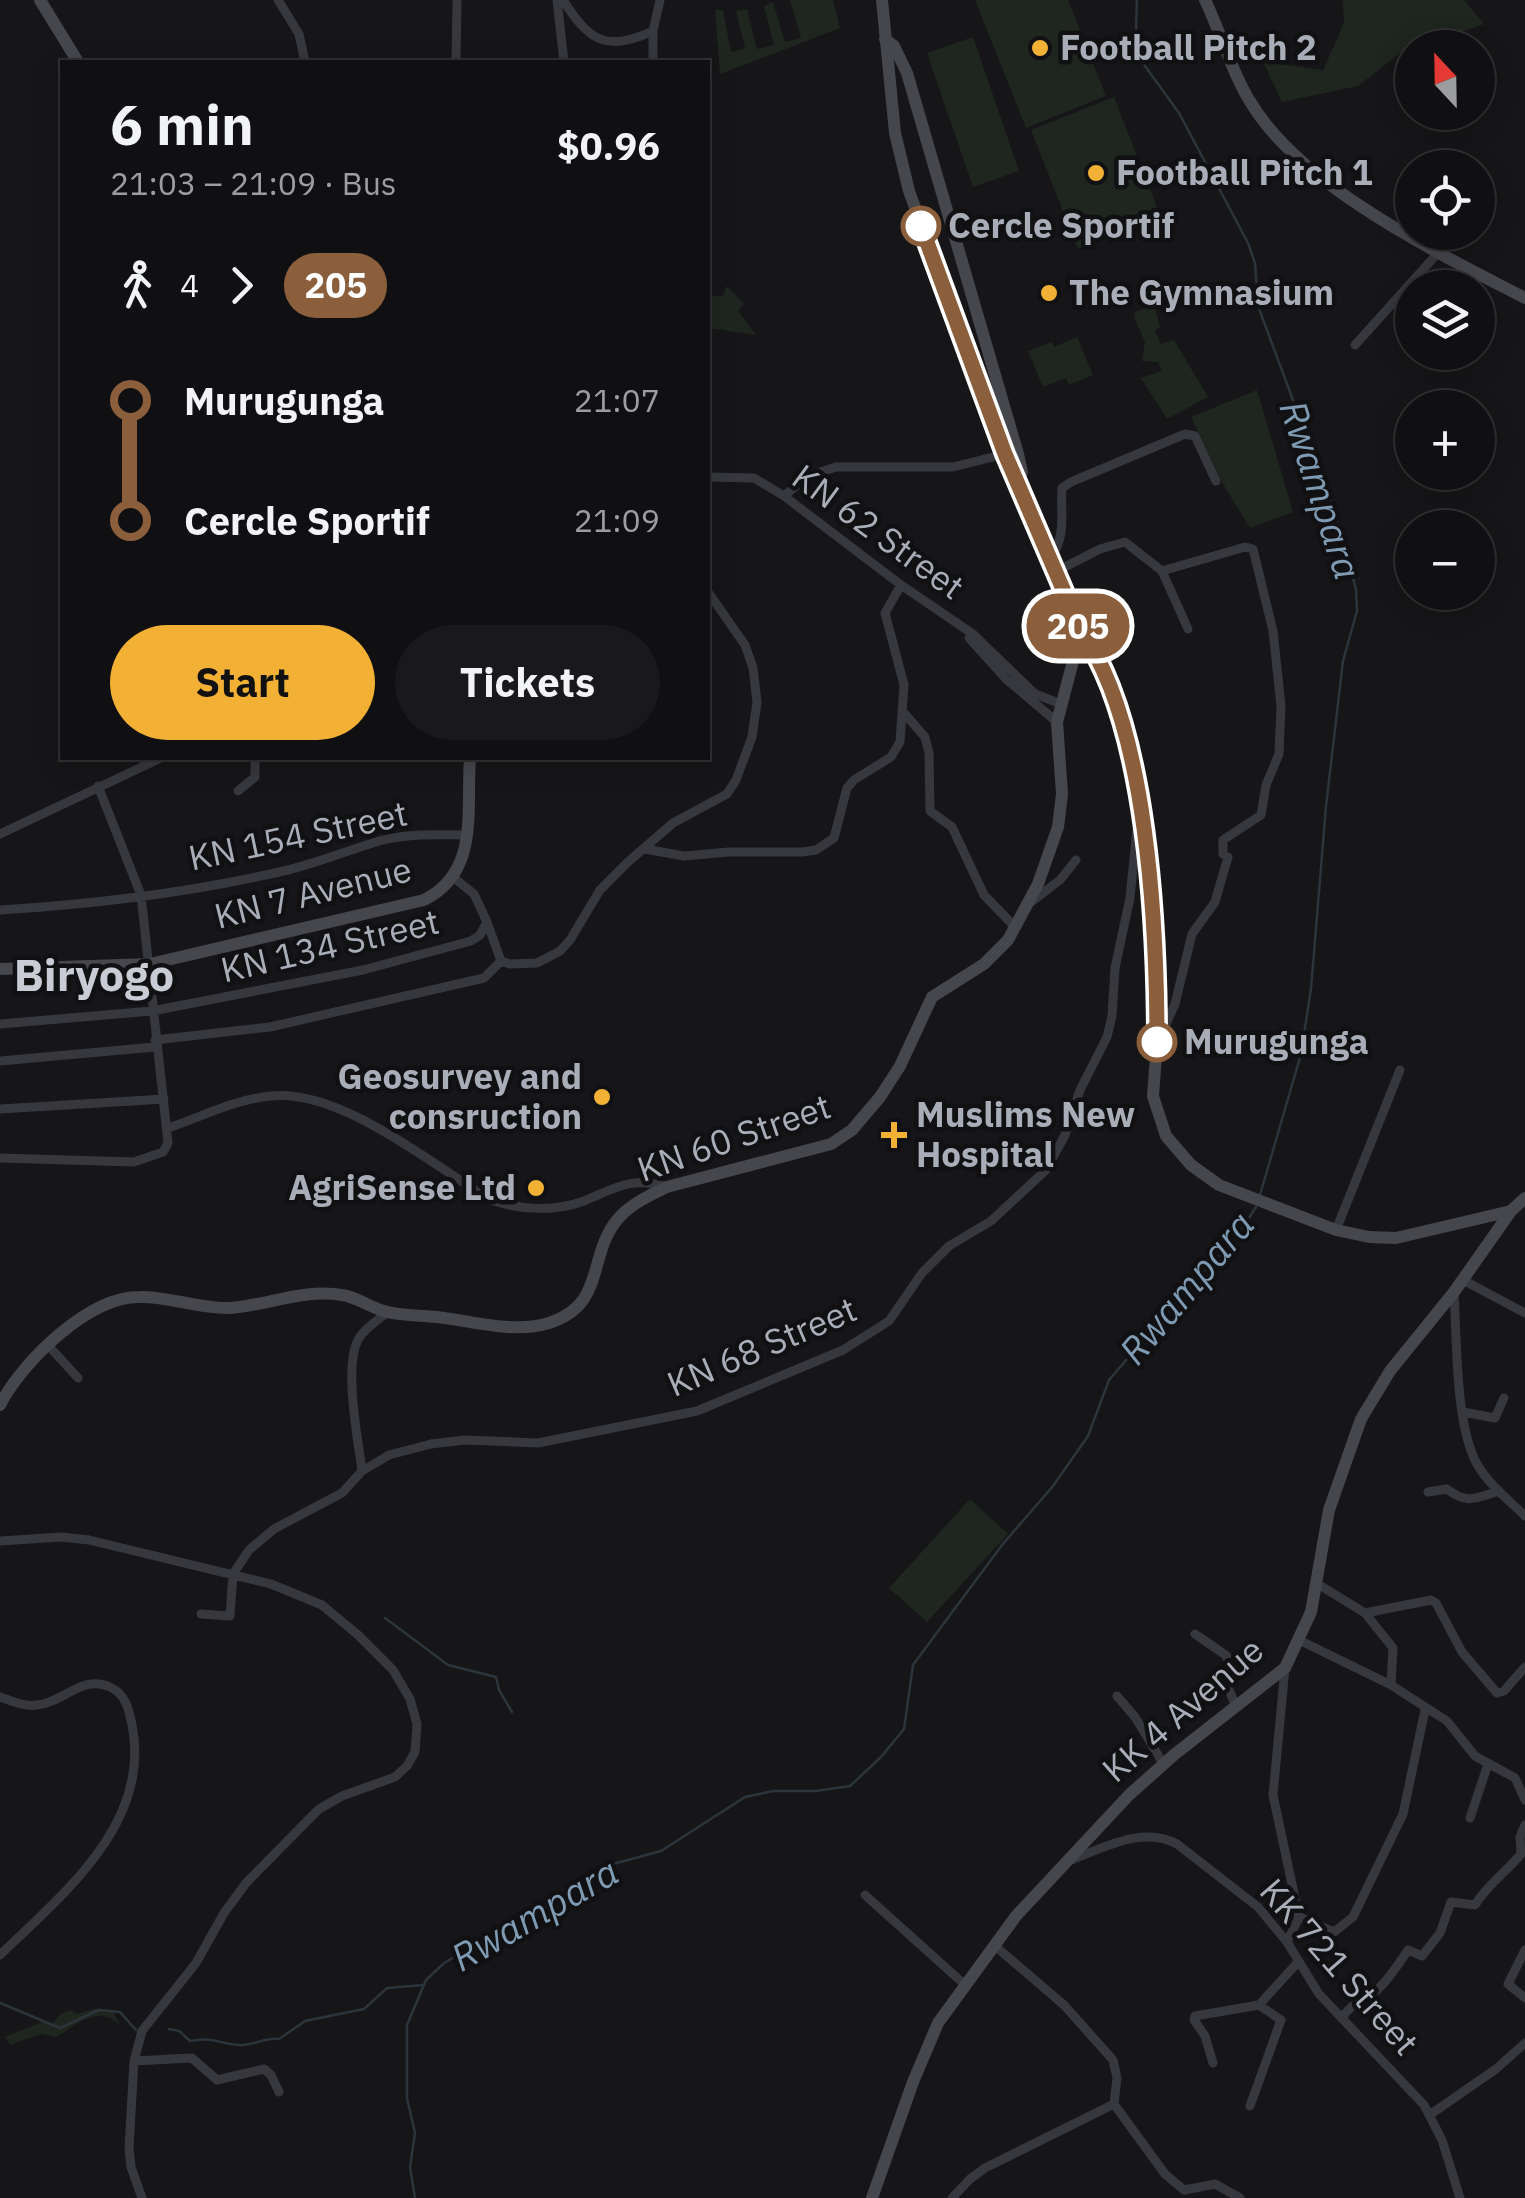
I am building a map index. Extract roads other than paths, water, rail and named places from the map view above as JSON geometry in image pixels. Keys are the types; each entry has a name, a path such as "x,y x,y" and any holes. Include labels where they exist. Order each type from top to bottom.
{"main road":[{"path":"40,0 77,60"},
{"path":"882,0 902,168 1005,454 1081,631 1095,651 1125,734 1139,806 1156,939 1153,1096 1166,1136 1191,1165 1227,1189 1272,1204 1288,1214 1369,1238 1396,1238 1512,1211"},
{"path":"1205,0 1248,99 1289,150 1400,233 1525,298"},
{"path":"886,39 894,46 907,73 1018,454 1022,472 1017,481"},
{"name":"KN 60 Street","path":"0,1405 22,1371 47,1344 106,1304 139,1297 214,1308 336,1294 388,1312 514,1327 538,1326 564,1317 584,1302 618,1220 640,1201 667,1188 842,1139 880,1097 900,1066 932,998 984,964 1016,928 1028,904 1058,827 1062,794 1057,722 1081,631"},
{"path":"1075,655 1104,674"},
{"name":"KN 7 Avenue","path":"0,969 150,964 424,900 454,878 467,836 470,760"},
{"name":"KK 4 Avenue","path":"872,2198 928,2046 964,1984 994,1944 1129,1795 1285,1668 1311,1612 1329,1510 1361,1419 1390,1371 1525,1198"}],"street":[{"path":"278,0 299,34 305,60"},
{"path":"456,60 457,0"},
{"path":"560,0 601,42 633,40 653,31"},
{"path":"560,0 564,60"},
{"path":"653,60 653,31 660,0"},
{"path":"1355,345 1437,254"},
{"path":"1054,564 1063,532 1062,488 1071,482 1185,434 1196,436 1216,482"},
{"path":"784,496 808,476 836,466 954,467 1005,454"},
{"name":"KN 62 Street","path":"710,477 754,478 784,496 959,624 1035,694 1061,704"},
{"path":"1054,564 1125,542 1162,572 1188,630"},
{"path":"1157,1042 1175,1004 1192,934 1216,902 1225,855 1223,840 1261,815 1266,785 1279,754 1281,706 1273,632 1252,549 1244,547 1162,572"},
{"path":"644,849 684,856 802,852 826,845 834,838 846,788 891,757 900,742 904,686 885,613 901,585"},
{"path":"486,922 502,961 537,963 570,940 600,890 644,849 689,812 714,804 727,794 752,738 757,702 754,668 745,645 710,595"},
{"name":"KN 62 Street","path":"959,624 1006,678 1057,722"},
{"path":"904,713 922,730 929,754 930,810 952,828 984,896 1016,928"},
{"path":"0,834 156,760"},
{"path":"238,791 256,777 255,760"},
{"path":"0,1158 134,1162 163,1152 168,1143 141,895 98,786"},
{"name":"KN 68 Street","path":"201,1614 232,1614 233,1574 261,1539 342,1493 362,1471 389,1455 465,1440 538,1443 697,1410 843,1350 889,1321 922,1273 950,1246 1018,1199 1046,1170 1065,1134 1112,1016 1115,968 1130,898 1139,806"},
{"name":"KN 154 Street","path":"0,910 68,906 290,870 383,840 421,835 467,836"},
{"path":"1028,904 1060,880 1076,860"},
{"name":"KN 134 Street","path":"0,1024 152,1011 434,953 471,941 480,935 486,922 474,894 454,878"},
{"path":"0,1061 308,1020 484,978 502,961"},
{"path":"1336,1230 1400,1070"},
{"path":"168,1128 250,1100 271,1096 307,1098 370,1124 502,1204 555,1208 626,1183 667,1188"},
{"path":"0,1109 164,1099"},
{"path":"1525,1314 1459,1286 1463,1412 1474,1458 1498,1491 1525,1516"},
{"path":"362,1471 353,1362 356,1342 388,1312"},
{"path":"47,1344 78,1378"},
{"path":"1463,1412 1495,1418 1504,1398"},
{"path":"1428,1492 1447,1489 1458,1499 1473,1500 1498,1491"},
{"path":"0,1542 61,1537 88,1540 294,1591 322,1605 376,1652 400,1680 417,1724 415,1752 407,1766 395,1777 342,1796 299,1826 246,1883 172,1995 150,2018 136,2045 129,2148 142,2198"},
{"path":"1316,1583 1365,1613 1393,1648 1391,1685"},
{"path":"1365,1613 1436,1602 1462,1652 1497,1694 1525,1667"},
{"path":"1195,1634 1227,1656 1228,1668 1223,1674 1236,1707"},
{"path":"1299,1640 1391,1685 1453,1726 1475,1756 1509,1772 1525,1800"},
{"path":"1285,1668 1273,1795 1298,1917 1287,1942"},
{"path":"0,1697 37,1706 80,1686 102,1684 112,1688 128,1706 136,1760 130,1798 110,1838 0,1955"},
{"path":"1117,1696 1136,1717 1164,1765"},
{"path":"1298,1917 1334,1932 1353,1916 1403,1814 1425,1710"},
{"path":"1470,1818 1488,1764"},
{"path":"1342,2019 1356,2002 1370,1996 1408,1950 1422,1956 1440,1933 1452,1902 1476,1904 1490,1883 1521,1854 1520,1837 1525,1825"},
{"name":"KK 721 Street","path":"1064,1863 1142,1835 1164,1837 1258,1907 1287,1942 1319,1994 1431,2114 1460,2198"},
{"path":"865,1895 964,1984"},
{"path":"994,1944 1064,2005 1113,2060 1118,2078 1114,2104 1183,2194 1215,2184 1240,2198"},
{"path":"1525,1950 1508,1984 1525,1998"},
{"path":"1213,2063 1205,2036 1194,2020 1196,2016 1259,2005 1299,1961"},
{"path":"1250,2106 1281,2020 1259,2005"},
{"path":"1431,2114 1496,2069 1525,2042"},
{"path":"134,2060 192,2058 217,2080 264,2069 279,2092"},
{"path":"952,2198 985,2168 1114,2104"}],"waterway":[{"name":"Rwampara","path":"1137,0 1136,27 1145,66 1179,113 1248,243 1255,263 1258,306 1332,505 1356,589 1357,611 1343,661 1311,989 1301,1054 1260,1195"},
{"name":"Rwampara","path":"415,2198 410,2167 415,2133 407,2098 407,2025 426,1980 444,1963 602,1867 661,1851 745,1797 773,1791 850,1786 904,1729 913,1665 1088,1436 1109,1380 1192,1283 1234,1241 1256,1207"},
{"path":"385,1618 448,1665 496,1677 512,1712"},
{"path":"169,2029 179,2031 190,2041 249,2044 279,2039 305,2021 364,2009 387,1988 424,1985"},
{"path":"0,2003 60,2028 99,2010 120,2012 136,2030"}],"place":[{"name":"Football Pitch 2","path":"1040,48"},
{"name":"Football Pitch 1","path":"1096,173"},
{"name":"Cercle Sportif","path":"921,226"},
{"name":"The Gymnasium","path":"1049,293"},
{"name":"Murugunga","path":"1157,1042"},
{"name":"Geosurvey and consruction","path":"602,1097"},
{"name":"Muslims New Hospital","path":"894,1135"},
{"name":"AgriSense Ltd","path":"536,1188"}],"district":[{"name":"Biryogo","path":"94,975"}]}
